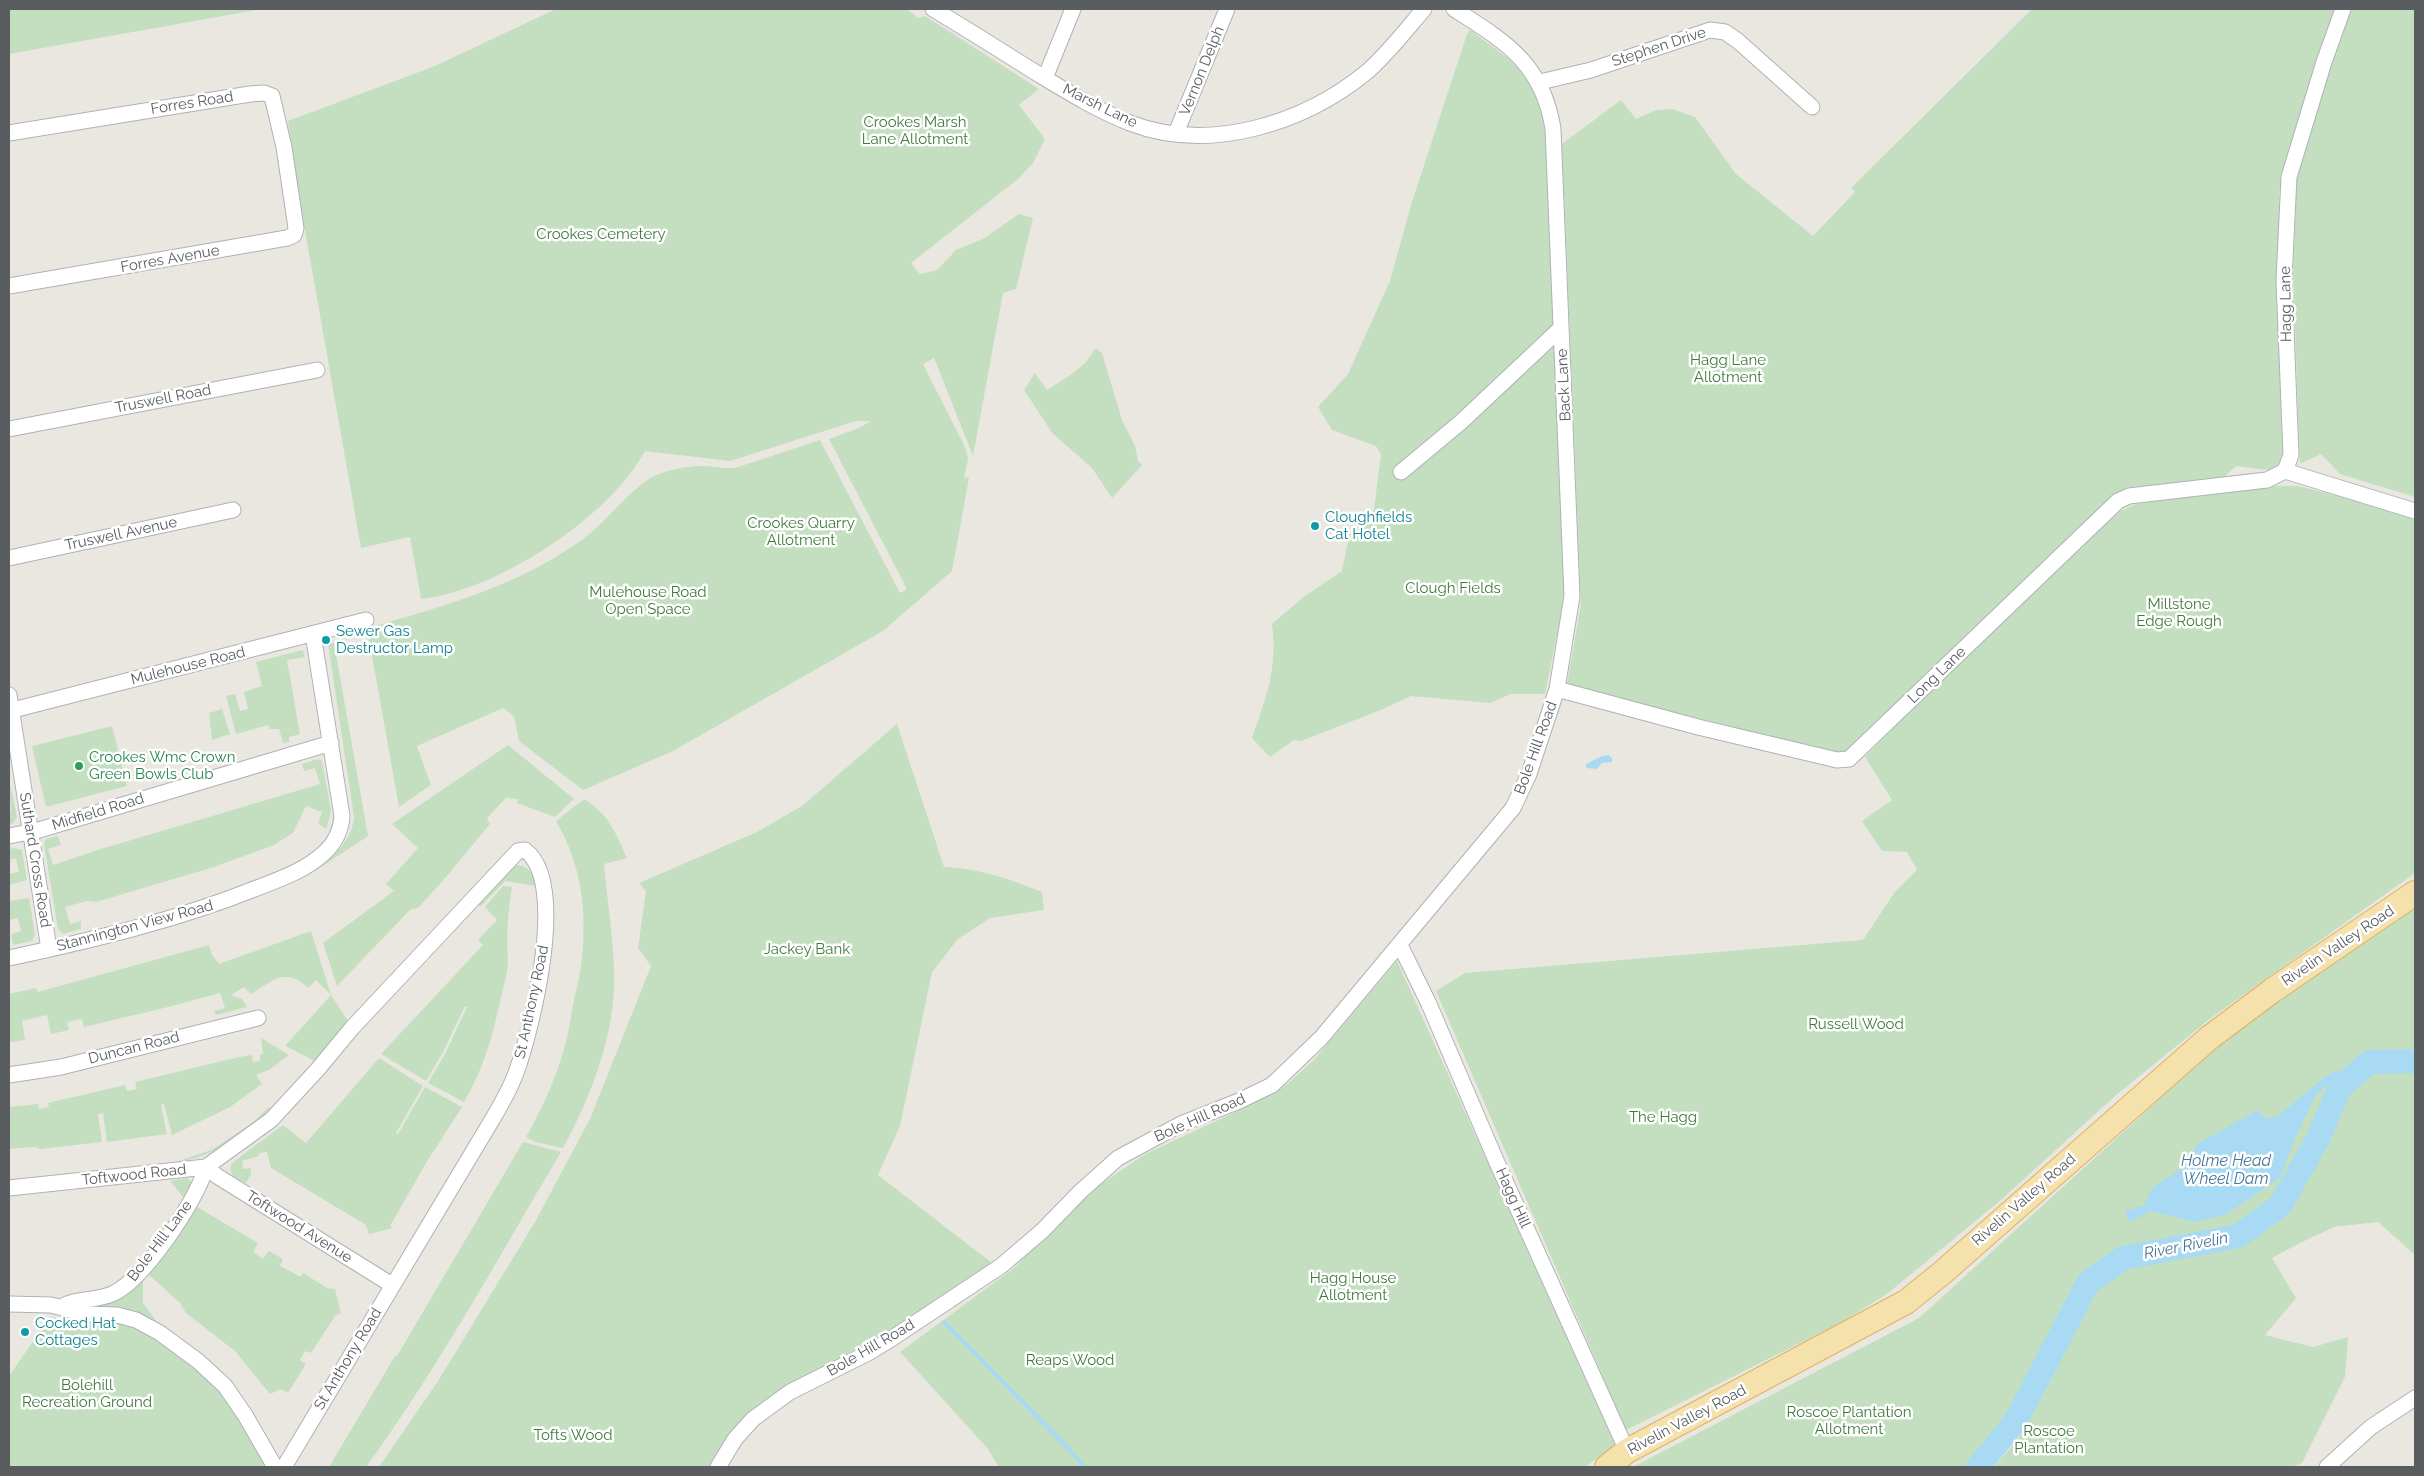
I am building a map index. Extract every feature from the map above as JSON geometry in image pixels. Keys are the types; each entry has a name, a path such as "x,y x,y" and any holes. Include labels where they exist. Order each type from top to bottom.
{"main road":[{"name":"Rivelin Valley Road","path":"1606,1467 1627,1452 1906,1302 1942,1273 2209,1038 2273,990 2415,893"}],"street":[{"name":"Marsh Lane","path":"933,9 1086,103 1116,118 1152,130 1212,134 1251,129 1287,118 1334,95 1368,71 1392,48 1424,9"},
{"path":"1045,78 1073,9"},
{"name":"Vernon Delph","path":"1176,133 1227,9"},
{"name":"Back Lane","path":"1454,9 1498,36 1524,61 1540,82 1550,108 1553,129 1572,596 1557,689"},
{"name":"Hagg Lane","path":"2285,471 2292,455 2284,280 2289,177 2324,62 2344,9"},
{"name":"Stephen Drive","path":"1540,82 1591,70 1710,30 1725,32 1738,41 1812,107"},
{"name":"Forres Road","path":"9,133 112,115 264,93 272,96 277,111 293,198"},
{"name":"Forres Avenue","path":"9,286 287,238 294,235 296,228 293,198"},
{"path":"1401,472 1461,422 1561,328"},
{"name":"Truswell Road","path":"9,429 317,370"},
{"path":"2285,471 2415,511"},
{"name":"Long Lane","path":"1557,689 1707,730 1837,760 1849,759 2118,501 2129,496 2267,480 2285,471"},
{"name":"Truswell Avenue","path":"9,558 233,510"},
{"name":"Mulehouse Road","path":"10,711 366,620"},
{"name":"Stannington View Road","path":"9,958 159,922 204,908 289,875 323,854 336,839 342,822 339,791 313,634"},
{"name":"Bole Hill Road","path":"718,1467 735,1439 753,1419 790,1392 884,1344 1001,1266 1042,1231 1081,1191 1118,1158 1181,1124 1239,1102 1272,1085 1321,1038 1513,808 1529,774 1557,689"},
{"name":"Suthard Cross Road","path":"9,695 10,711 49,949"},
{"name":"Midfield Road","path":"9,836 30,832 330,743"},
{"name":"St Anthony Road","path":"250,1137 270,1120 318,1069 352,1028 518,851 525,850 534,856 540,870 546,904 545,943 529,1030 516,1072 492,1120 284,1467"},
{"name":"Hagg Hill","path":"1400,945 1429,1004 1498,1164 1627,1452"},
{"name":"Duncan Road","path":"9,1075 60,1067 258,1018"},
{"name":"Toftwood Road","path":"9,1188 206,1167 250,1137"},
{"name":"Toftwood Avenue","path":"206,1167 216,1176 392,1285"},
{"name":"Bole Hill Lane","path":"9,1304 61,1307 67,1304 103,1298 114,1293 136,1276 183,1216 203,1180 206,1167"},
{"path":"61,1307 86,1314 127,1317 148,1326 187,1352 208,1369 231,1394 276,1467"},
{"path":"2327,1467 2372,1426 2415,1398"}],"green space":[{"path":"9,9 262,9 9,54"},
{"path":"556,9 907,9 918,18 925,16 1039,89 1019,105 1045,139 1033,163 1018,179 911,263 920,274 937,270 956,250 983,239 1019,214 1033,218 1016,289 1003,293 973,456 934,358 923,364 966,449 968,459 964,477 969,478 952,571 883,631 673,751 583,790 519,741 514,716 503,708 417,746 431,785 399,807 367,628 425,612 482,592 537,568 587,536 639,486 656,475 691,466 735,468 820,440 900,593 907,589 829,439 859,428 871,421 856,421 730,461 645,451 628,476 605,501 578,525 548,547 483,582 451,593 421,599 410,537 361,548 296,179 288,121 435,66"},
{"name":"Hagg Lane Allotment","path":"2032,9 2337,9 2279,191 2279,277 2286,453 2274,471 2236,466 2224,477 2125,488 1944,657 1850,751 1840,754 1567,685 1581,604 1562,144 1621,100 1636,119 1656,110 1672,109 1695,117 1736,174 1813,236 1855,192 1851,188"},
{"path":"2351,9 2415,9 2415,497 2340,474 2321,454 2300,464 2293,274 2297,178 2330,64"},
{"name":"Clough Fields","path":"1470,30 1511,61 1530,83 1542,112 1545,131 1565,595 1545,694 1511,694 1490,703 1411,696 1381,710 1301,741 1294,740 1270,757 1252,738 1270,682 1273,654 1272,624 1305,596 1342,571 1349,536 1374,510 1381,454 1376,446 1332,430 1318,407 1348,374 1390,281 1411,205 1467,34"},
{"path":"1096,348 1102,353 1122,420 1135,446 1138,461 1142,465 1112,498 1092,468 1053,434 1024,390 1035,373 1047,390 1085,363"},
{"path":"2264,486 2298,486 2415,515 2415,873 2211,1018 2115,1096 2002,1199 1887,1294 1840,1323 1626,1430 1436,991 1465,973 1863,940 1894,893 1917,870 1907,852 1882,851 1862,821 1892,800 1865,757 1951,669 2120,511 2136,504"},
{"path":"328,643 334,643 368,836 318,869 342,846 350,833 354,817"},
{"path":"303,650 305,657 287,660 300,734 289,737 289,742 283,743 279,729 270,729 268,725 236,734 226,696 235,694 240,711 248,709 244,692 262,686 256,662"},
{"path":"222,709 230,734 212,740 209,713"},
{"path":"897,724 944,867 994,875 1042,892 1044,910 990,918 958,939 932,972 900,1126 878,1175 992,1263 922,1312 788,1387 731,1430 714,1467 379,1467 438,1381 535,1222 590,1119 651,966 638,948 646,891 639,883 757,832 802,806"},
{"name":"Crookes Wmc Crown Green Bowls Club","path":"112,726 127,786 46,807 32,746"},
{"path":"508,745 574,799 555,817 517,803 518,799 506,798 487,818 490,824 441,883 418,908 410,910 337,986 323,943 394,891 386,884 418,848 392,824"},
{"path":"318,759 322,761 331,811 326,829 318,823 322,812 306,806 293,833 274,845 214,867 96,902 87,901 65,907 70,924 81,921 81,929 63,934 58,929 44,844 46,839 58,836 61,845 48,849 53,865 320,784 315,768 304,771 302,764"},
{"path":"9,779 17,817 9,825 9,813 11,812"},
{"path":"584,799 605,817 615,832 627,858 604,864 614,971 611,1016 607,1039 592,1085 563,1148 535,1142 526,1137 542,1107 561,1059 566,1043 580,970 584,922 583,904 577,870 556,821"},
{"path":"9,849 22,850 27,880 9,885 9,874 19,872 16,858 9,860"},
{"path":"513,865 527,868 532,873 536,886 505,881 480,907 478,905"},
{"path":"503,886 512,887 509,905 507,973 487,1051 477,1077 464,1102 428,1083 445,1054 467,1007 465,1006 443,1052 426,1081 381,1054 483,945 478,940 497,920 485,907"},
{"path":"29,898 35,934 32,941 13,945 11,934 21,931 18,918 9,920 9,901"},
{"name":"Roscoe Plantation Allotment","path":"2415,904 2415,1054 2378,1056 2365,1061 2337,1086 2314,1138 2274,1201 2232,1230 2121,1252 2091,1271 2013,1412 1971,1467 1633,1467 1919,1318 2243,1023"},
{"path":"311,931 331,995 316,980 308,988 300,981 292,978 279,978 251,994 244,987 231,995 242,999 247,1007 216,1015 214,1011 225,1008 220,993 84,1027 82,1019 67,1022 69,1030 51,1034 47,1015 22,1021 25,1040 9,1042 9,994 36,988 38,992 209,945 212,955 219,964"},
{"name":"Hagg House Allotment","path":"1397,961 1615,1445 1585,1467 999,1467 988,1449 900,1352 1014,1268 1089,1192 1147,1153 1240,1110 1286,1085 1314,1060"},
{"path":"331,995 348,1021 315,1061 285,1046"},
{"path":"261,1038 289,1055 269,1070 256,1075 262,1084 230,1107 172,1135 164,1104 161,1105 167,1134 107,1142 103,1113 98,1114 102,1142 40,1149 35,1147 9,1149 9,1107 38,1104 39,1109 49,1107 48,1103 125,1085 127,1091 137,1089 135,1082 239,1057 252,1055 253,1062 260,1061 260,1055 263,1054"},
{"path":"379,1058 423,1086 396,1133 398,1134 425,1087 462,1107 426,1163 390,1226 393,1228 369,1234 366,1225 271,1168 267,1152 259,1153 259,1156 242,1161 243,1169 251,1168 251,1174 246,1183 236,1178 231,1170 232,1163 283,1125 306,1143"},
{"name":"Roscoe Plantation","path":"2415,1066 2415,1255 2378,1222 2334,1227 2272,1258 2296,1298 2265,1335 2313,1347 2348,1337 2345,1377 2302,1463 2292,1467 1994,1467 2018,1439 2044,1390 2093,1285 2126,1262 2235,1242 2284,1209 2321,1145 2342,1090 2375,1067"},
{"path":"269,1107 272,1110 228,1144 203,1156 176,1162 211,1150 251,1124"},
{"path":"523,1142 561,1152 443,1351 366,1467 329,1467 395,1356 397,1356"},
{"path":"187,1178 193,1183 183,1197 170,1181"},
{"path":"197,1207 258,1243 253,1252 263,1259 269,1251 283,1259 280,1266 301,1277 303,1273 327,1288 335,1289 341,1313 335,1316 311,1353 305,1351 300,1360 306,1364 288,1393 281,1389 270,1394 235,1351 186,1313 180,1303 149,1275"},
{"path":"143,1279 143,1303 159,1325 126,1309 82,1307"},
{"name":"Bolehill Recreation Ground","path":"50,1317 125,1324 146,1332 212,1382 231,1404 266,1467 9,1467 9,1376"}],"water":[{"path":"1609,755 1612,758 1612,762 1602,763 1597,769 1586,768 1586,764 1602,756"},
{"name":"Holme Head Wheel Dam","path":"2336,1070 2339,1073 2315,1096 2295,1138 2280,1178 2225,1215 2194,1222 2150,1211 2130,1222 2125,1212 2144,1205 2152,1188 2183,1168 2197,1144 2258,1110 2264,1118 2277,1117 2322,1079"}],"waterway":[{"name":"River Rivelin","path":"1978,1467 2015,1422 2088,1283 2123,1258 2238,1236 2280,1206 2318,1139 2340,1087 2370,1062 2415,1061"},
{"path":"944,1322 1070,1450 1084,1467"}],"place":[{"name":"Cloughfields Cat Hotel","path":"1315,526"},
{"name":"Sewer Gas Destructor Lamp","path":"326,640"},
{"name":"Crookes Wmc Crown Green Bowls Club","path":"79,766"},
{"name":"Cocked Hat Cottages","path":"25,1332"}],"park label":[{"name":"Crookes Marsh Lane Allotment","path":"915,130"},
{"name":"Crookes Cemetery","path":"601,234"},
{"name":"Crookes Quarry Allotment","path":"801,532"},
{"name":"Mulehouse Road Open Space","path":"648,600"},
{"name":"Millstone Edge Rough","path":"2179,612"},
{"name":"Jackey Bank","path":"807,949"},
{"name":"Russell Wood","path":"1856,1024"},
{"name":"The Hagg","path":"1663,1117"},
{"name":"Reaps Wood","path":"1070,1360"},
{"name":"Tofts Wood","path":"573,1435"}]}
